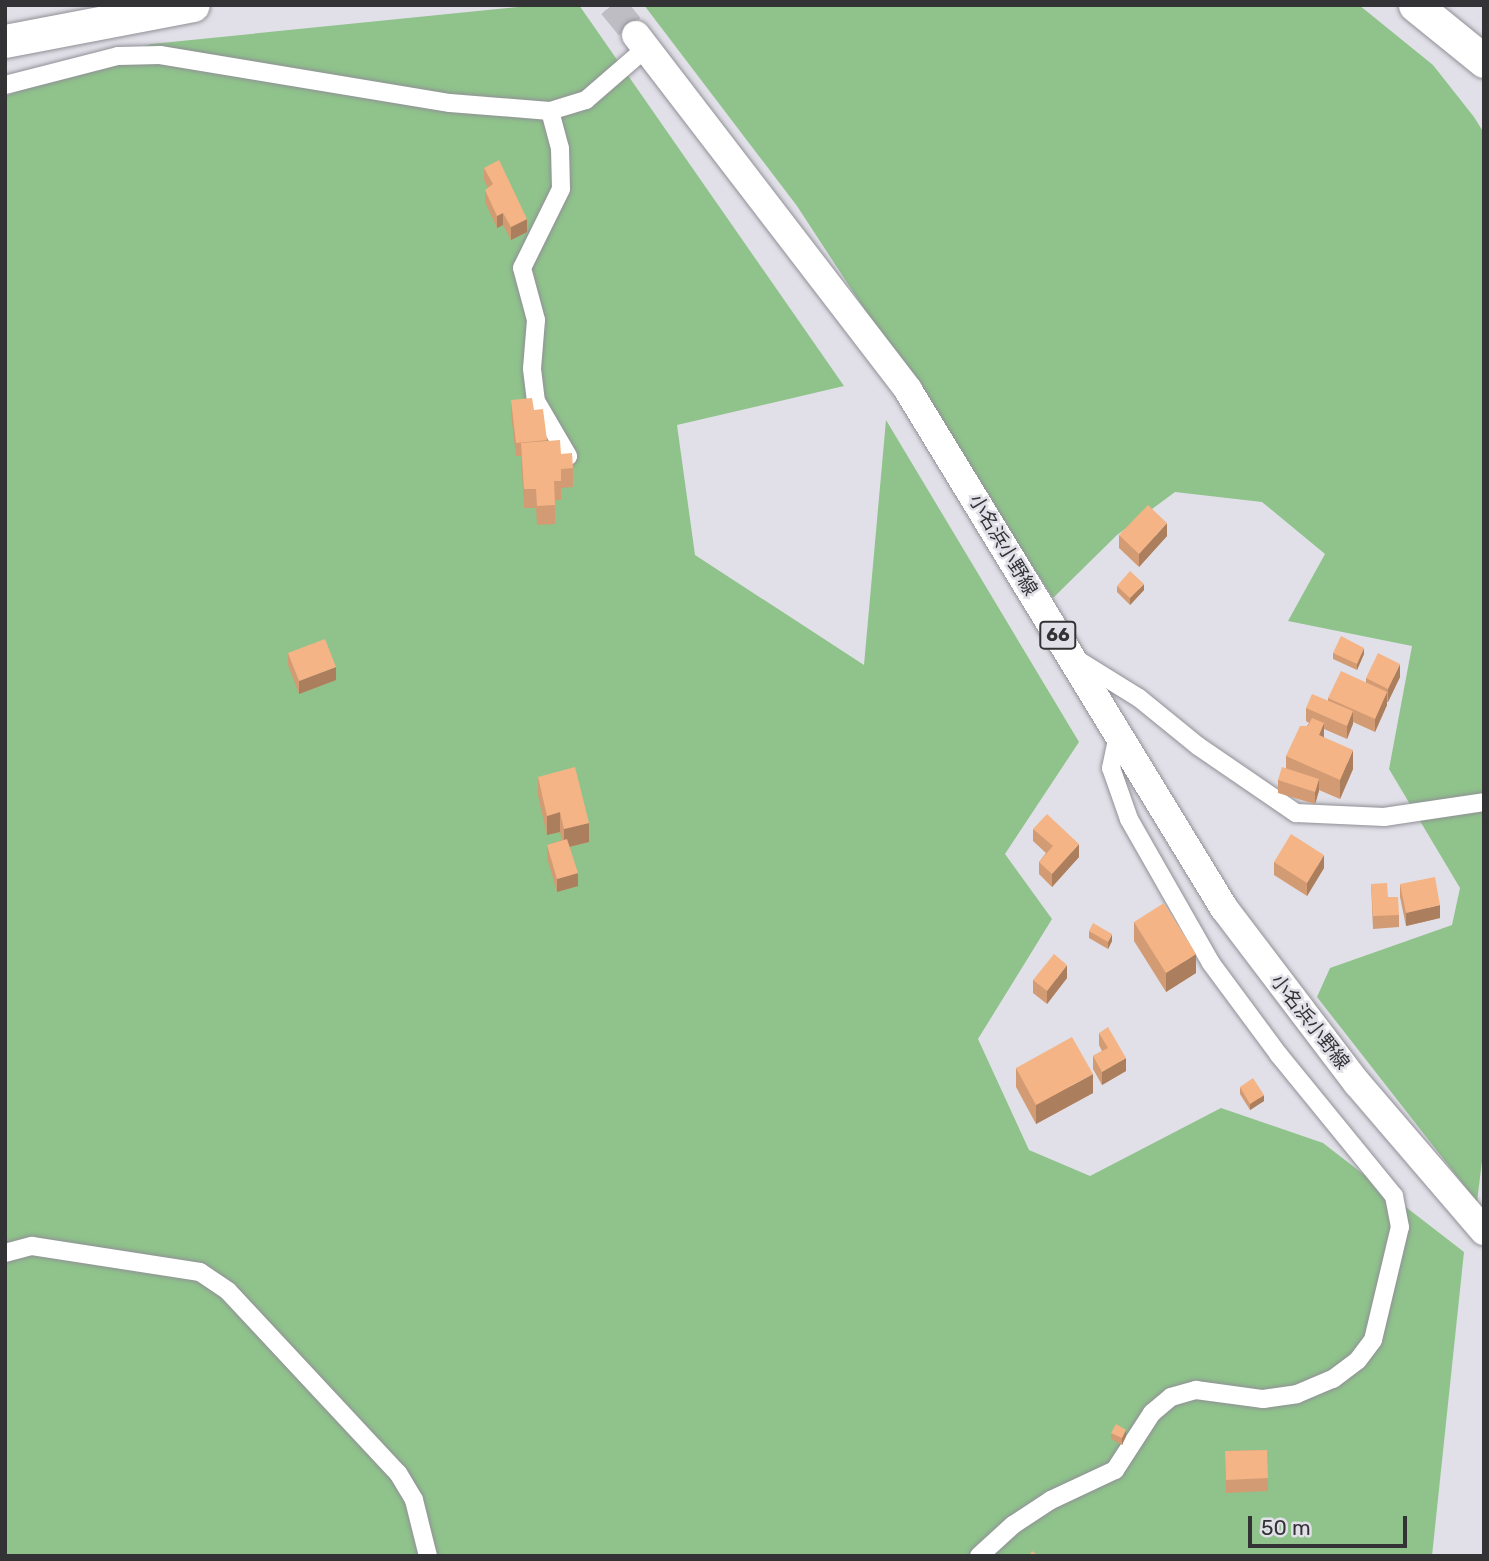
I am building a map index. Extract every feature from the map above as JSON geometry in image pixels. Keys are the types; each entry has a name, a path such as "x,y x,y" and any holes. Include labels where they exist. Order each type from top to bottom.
{"highway":[{"path":"5,41 193,5"},
{"path":"1415,5 1484,61"}],"main road":[{"name":"小名浜小野線","path":"641,42 908,390 1224,908 1281,986 1484,1231"}],"street":[{"path":"5,85 118,56 160,54 450,103 550,111 586,100 641,42"},
{"path":"550,111 561,148 561,190 522,268 536,320 532,369 536,401 568,456"},
{"path":"1070,655 1139,698 1198,746 1296,813 1384,817 1484,802"},
{"path":"979,1556 1013,1525 1051,1500 1115,1469 1152,1413 1171,1397 1196,1390 1263,1399 1297,1394 1333,1379 1357,1360 1373,1340 1399,1227 1394,1196 1279,1055 1211,963 1135,831 1111,768 1118,735"},
{"path":"5,1253 32,1246 200,1272 228,1292 398,1473 414,1500 431,1555"}],"green space":[{"path":"538,5 579,5 844,386 677,425 695,555 864,665 886,420 1079,742 1005,854 1052,919 978,1039 1029,1150 1090,1176 1221,1108 1323,1143 1464,1252 1432,1556 5,1556 5,96 151,44"},
{"path":"644,5 1359,5 1433,65 1474,117 1484,133 1484,1145 1477,1202 1317,997 1330,968 1452,925 1460,888 1389,769 1412,646 1288,621 1325,554 1262,502 1175,492 1117,535 1053,598 797,206"}],"building":[{"path":"499,160 527,219 511,227 503,213 497,216 485,190 493,184 484,168"},
{"path":"532,398 534,410 543,409 547,440 516,443 511,400"},
{"path":"560,440 561,454 572,453 573,468 561,469 561,481 554,481 555,505 537,506 536,489 524,489 521,443"},
{"path":"1148,505 1167,523 1139,554 1119,535"},
{"path":"1130,571 1144,584 1130,598 1117,586"},
{"path":"1341,636 1364,648 1357,664 1333,653"},
{"path":"325,639 336,667 299,681 288,653"},
{"path":"1378,653 1400,664 1388,689 1366,678"},
{"path":"1341,671 1387,692 1375,719 1328,698"},
{"path":"1312,694 1353,711 1347,726 1306,708"},
{"path":"1312,718 1324,723 1319,735 1353,750 1340,780 1286,756 1300,726 1308,726"},
{"path":"575,767 589,823 564,829 560,812 547,816 538,777"},
{"path":"1282,767 1319,779 1315,792 1278,780"},
{"path":"1047,814 1079,844 1052,874 1039,862 1053,846 1033,829"},
{"path":"1291,834 1324,855 1307,883 1274,862"},
{"path":"567,839 578,873 557,879 547,845"},
{"path":"1435,877 1440,905 1406,913 1400,884"},
{"path":"1387,883 1388,897 1398,897 1399,915 1373,916 1371,884"},
{"path":"1164,903 1196,954 1166,973 1134,922"},
{"path":"1093,923 1112,934 1108,942 1089,931"},
{"path":"1054,954 1067,965 1047,991 1033,980"},
{"path":"1108,1027 1126,1058 1102,1072 1093,1056 1108,1048 1099,1033"},
{"path":"1072,1037 1093,1074 1036,1105 1016,1068"},
{"path":"1253,1078 1264,1095 1250,1104 1240,1087"},
{"path":"1116,1424 1126,1430 1122,1438 1111,1433"},
{"path":"1267,1450 1268,1478 1226,1480 1225,1451"}],"tunnel":[{"path":"612,5 636,35"}]}
